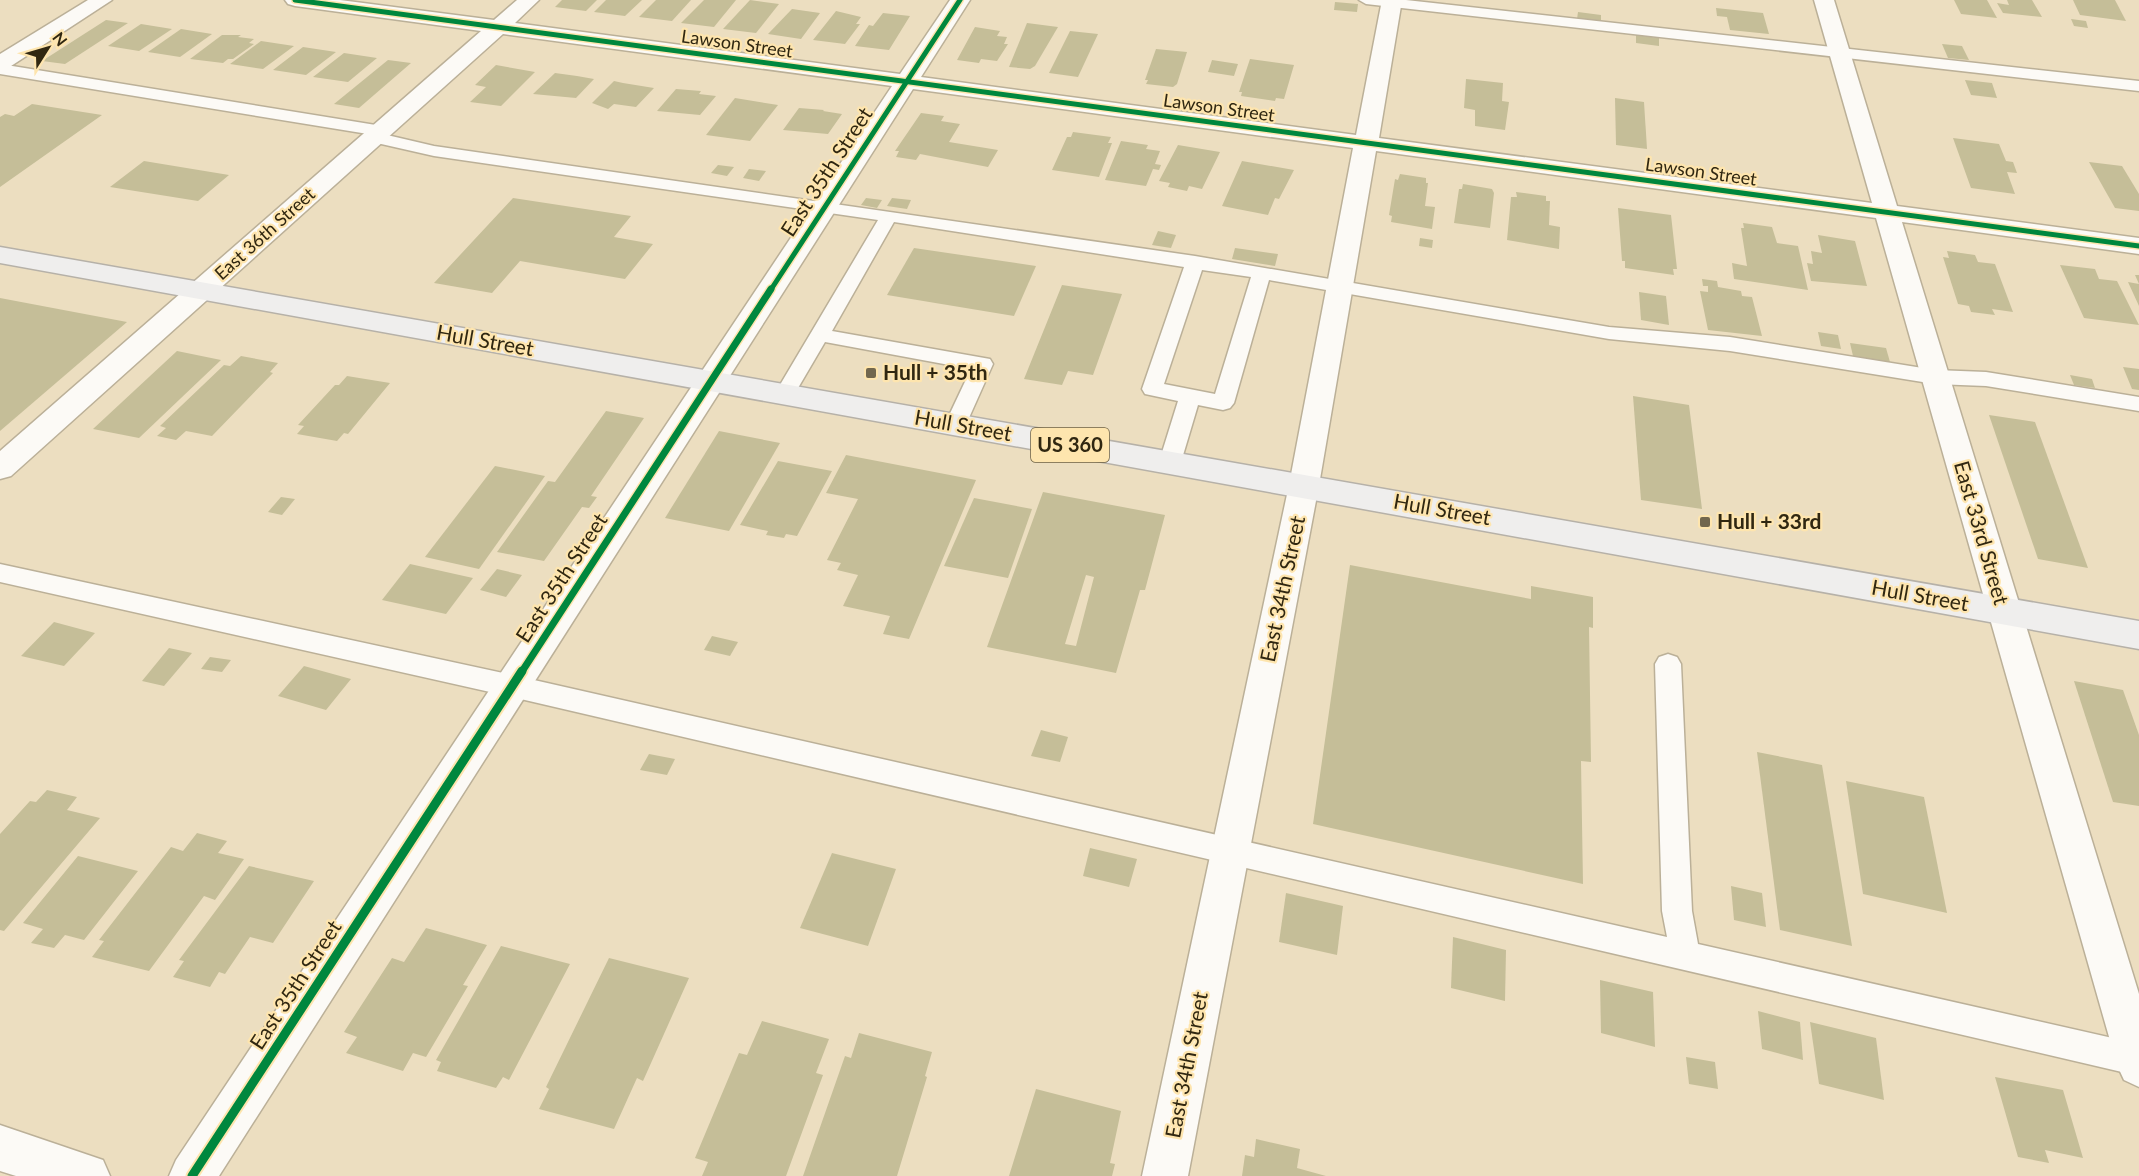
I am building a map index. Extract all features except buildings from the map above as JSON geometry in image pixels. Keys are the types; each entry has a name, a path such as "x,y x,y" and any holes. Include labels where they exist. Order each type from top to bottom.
{"main road":[{"name":"Hull Street","path":"0,255 2139,635"}],"street":[{"path":"0,63 102,0"},
{"name":"Lawson Street","path":"295,0 2139,246"},
{"name":"East 36th Street","path":"0,468 529,0"},
{"name":"East 35th Street","path":"192,1176 960,0"},
{"name":"East 33rd Street","path":"1824,0 2138,1062"},
{"name":"East 34th Street","path":"1165,1176 1304,485 1392,1"},
{"path":"0,1148 87,1176"}],"lane":[{"path":"1366,0 1392,1 2139,86"},
{"path":"0,69 378,134 434,151 827,206 1195,262 1341,285 1609,333 1730,344 1935,377 1986,380 2139,404"},
{"path":"784,394 889,216"},
{"path":"1195,262 1152,389 1223,403 1263,273"},
{"path":"819,335 983,364 956,424"},
{"path":"1170,462 1190,396"},
{"path":"0,573 512,686 2138,1062"},
{"path":"1668,664 1677,911 1685,957"}],"cycle path":[{"path":"295,0 2139,246"},
{"path":"192,1176 960,0"}],"place":[{"name":"Hull + 35th","path":"871,373"},
{"name":"Hull + 33rd","path":"1705,522"}]}
